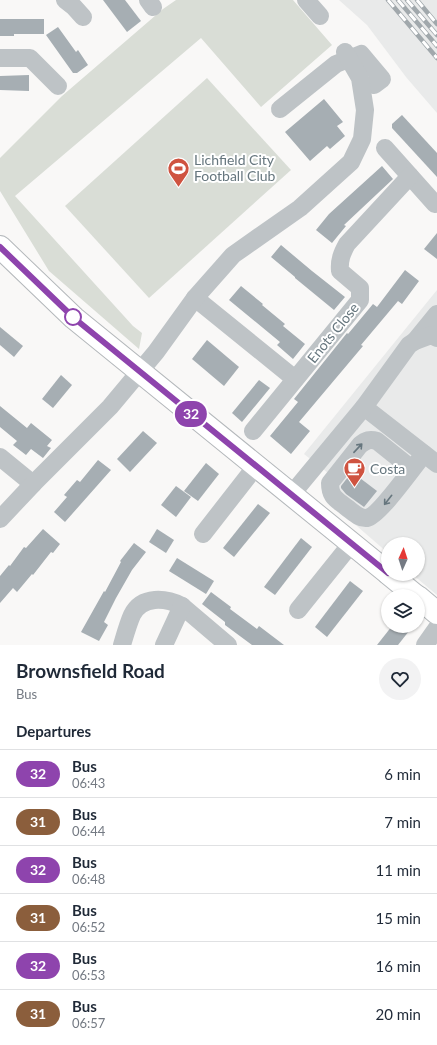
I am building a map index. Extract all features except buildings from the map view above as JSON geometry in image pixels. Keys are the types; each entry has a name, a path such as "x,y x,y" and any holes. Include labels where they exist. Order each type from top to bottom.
{"highway":[{"path":"0,247 74,318 381,568"},
{"path":"397,581 407,589"},
{"path":"425,603 437,613"}],"street":[{"path":"65,0 83,17"},
{"path":"306,0 320,16"},
{"path":"280,110 347,56 361,54 382,79 374,85"},
{"path":"0,519 110,407 156,352 195,298 233,255 300,208 351,162 362,139 365,110 360,78 347,56"},
{"path":"0,58 30,58 58,86"},
{"path":"385,148 435,204"},
{"name":"Enots Close","path":"253,431 360,300 360,288 340,271 339,261 347,244 410,176"},
{"path":"195,298 295,379"},
{"path":"291,495 364,406 410,345 437,314"},
{"path":"415,341 431,335 437,338"},
{"path":"364,406 431,459 412,469 378,511 368,518 361,518 332,497 330,483 364,442 371,440 377,441 412,469"},
{"path":"0,456 33,484"},
{"path":"203,534 256,466"},
{"path":"298,610 351,544"},
{"path":"122,645 133,614 143,603 158,599 174,602 182,606 228,645"},
{"path":"164,645 182,606"},
{"path":"424,645 437,628"}],"shaded area":[{"path":"176,0 293,0 332,45 261,107 201,38 15,196 133,326 142,333 139,349 49,271 0,191 0,158 62,96 163,9"},
{"path":"339,0 437,0 437,113 406,77 367,25"},
{"name":"Lichfield City Football Club","path":"207,78 291,170 149,298 65,206"},
{"path":"437,290 437,595 420,581 425,581 425,537 381,537 381,547 327,500 328,473 304,454"}],"railway":[{"path":"388,0 437,58"},
{"path":"398,0 437,46"},
{"path":"407,0 437,35"},
{"path":"417,0 437,24"}],"bus line":[{"name":"32","path":"0,247 74,318 381,567"}],"place":[{"name":"Lichfield City Football Club","path":"178,188"},
{"name":"Costa","path":"355,488"}]}
